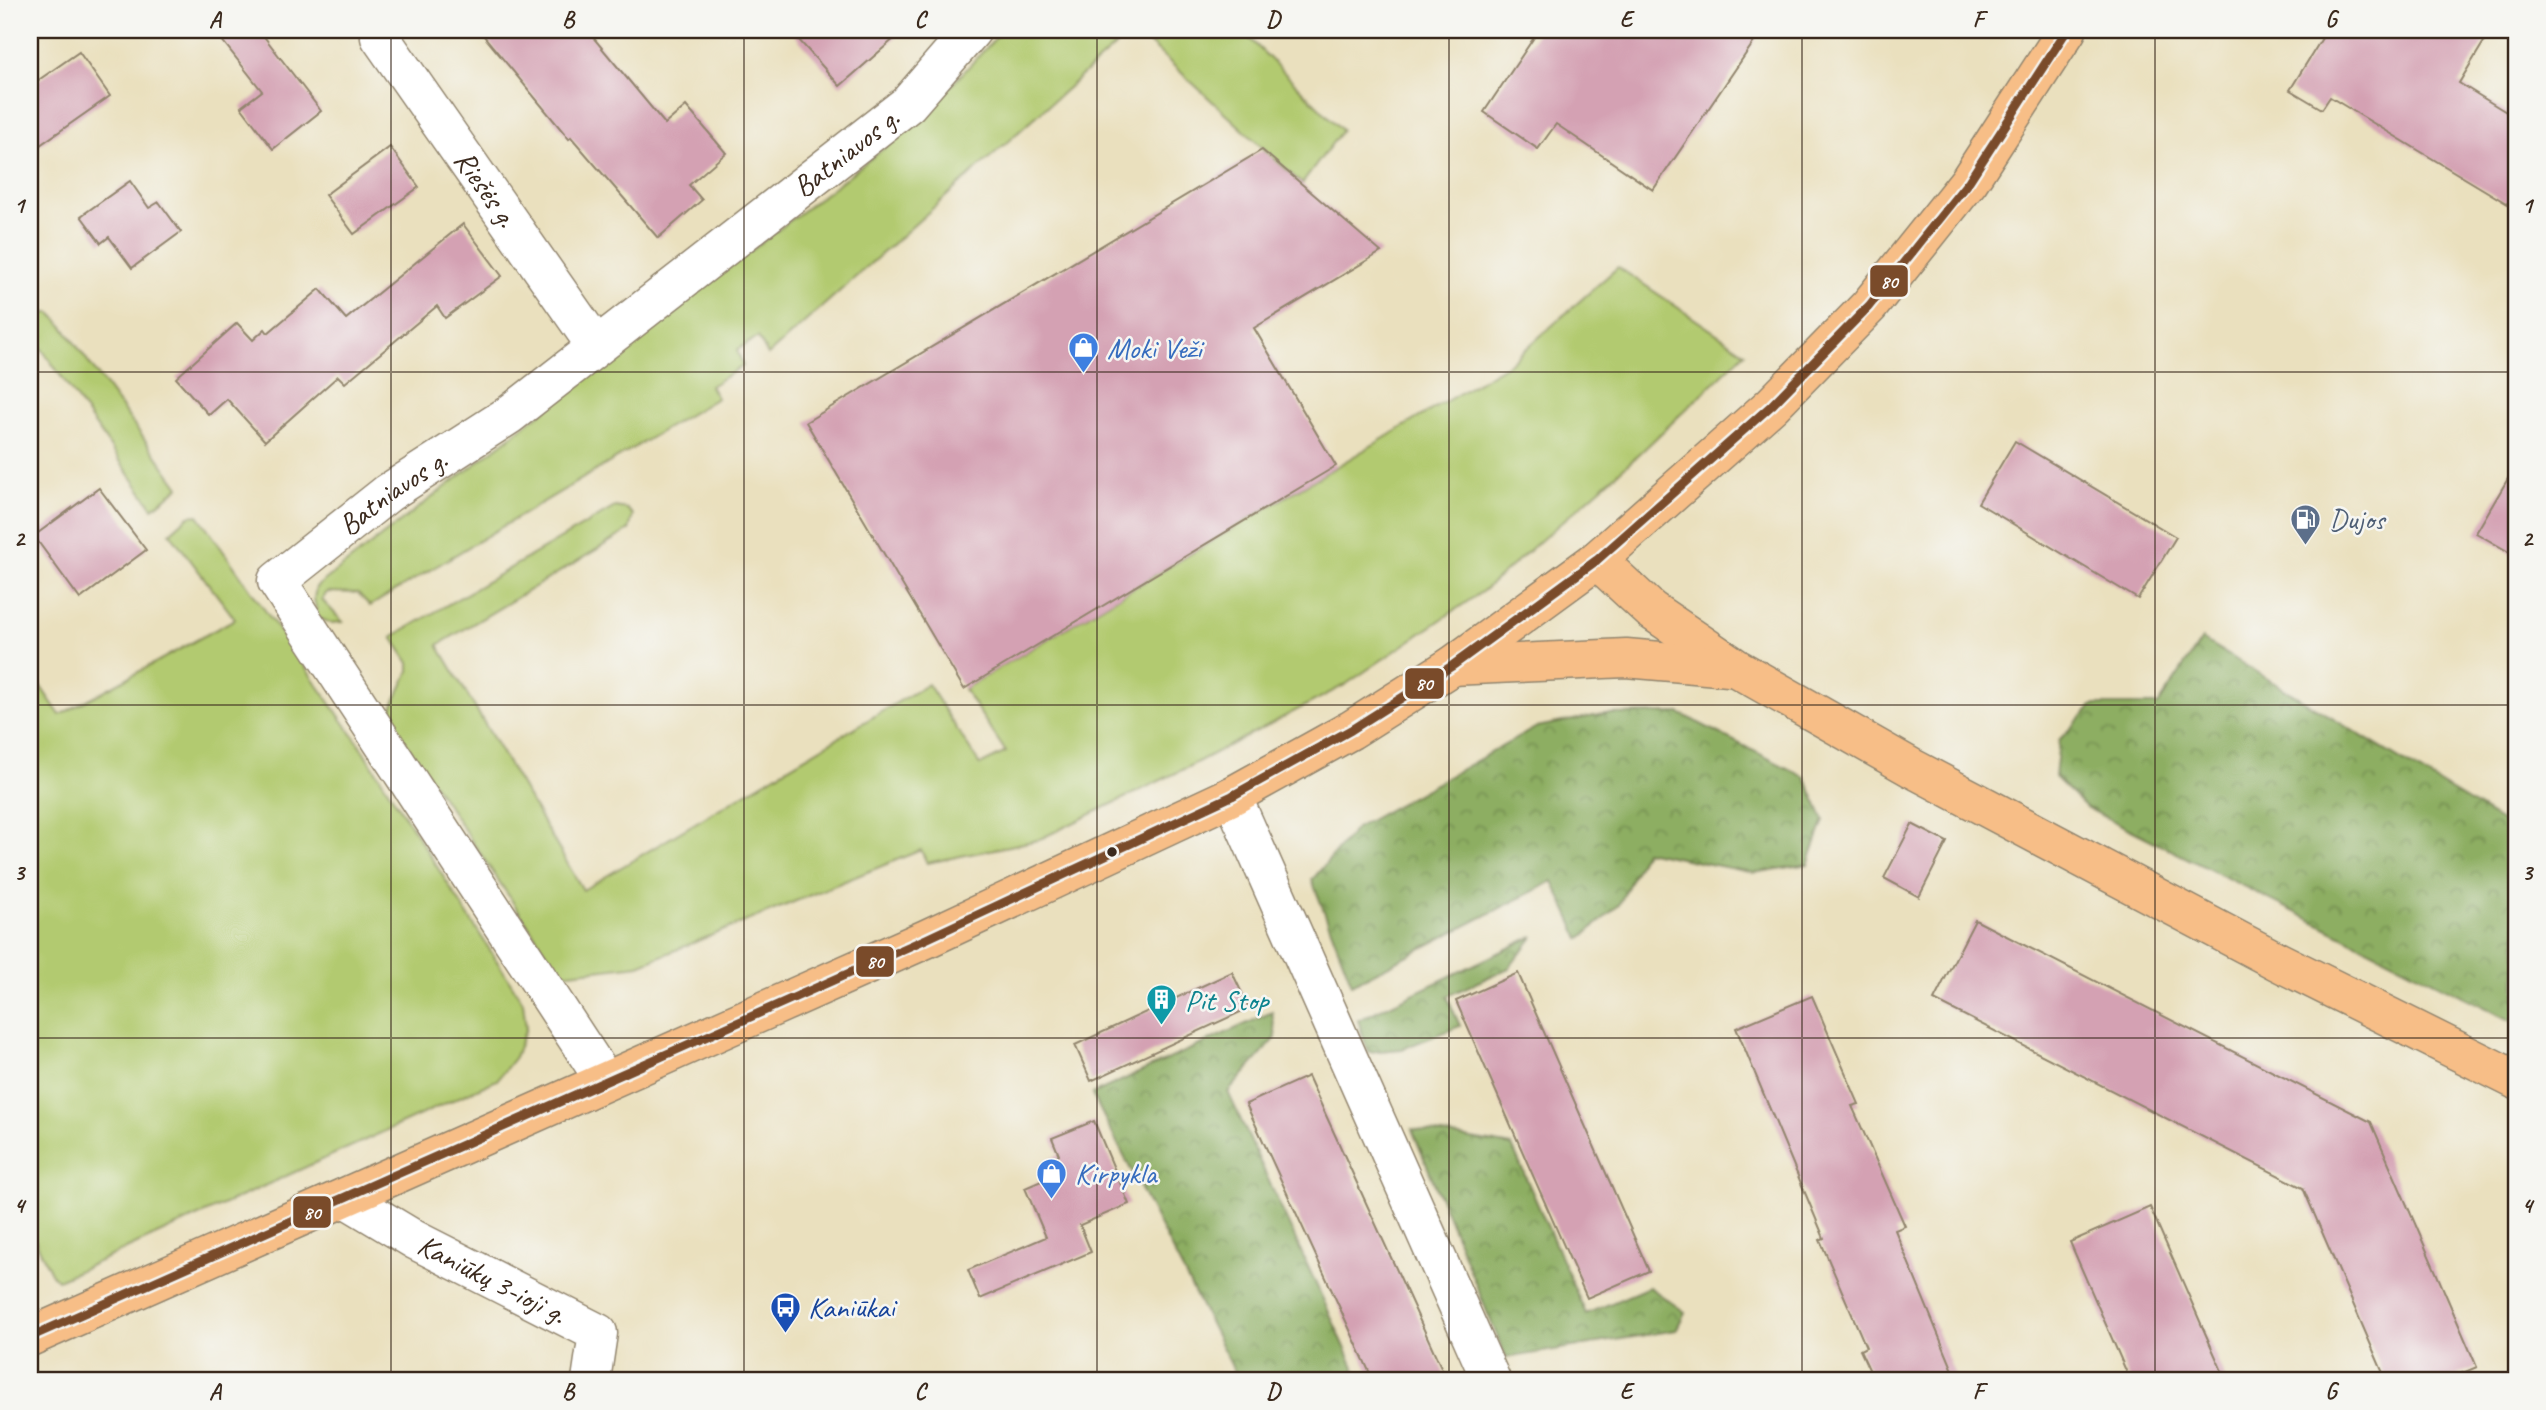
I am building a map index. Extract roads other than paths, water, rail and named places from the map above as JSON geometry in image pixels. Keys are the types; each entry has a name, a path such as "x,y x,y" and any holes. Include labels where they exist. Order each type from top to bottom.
{"main road":[{"path":"30,1337 926,939 1232,796 1351,730 1452,666 1597,561 1772,405 1870,306 1969,181 2067,30"},
{"path":"1597,561 1651,610 1736,668 1993,813 2277,961 2516,1080"},
{"path":"1452,666 1626,658 1736,668"}],"street":[{"name":"Riešės g.","path":"381,30 380,37 596,346"},
{"name":"Batniavos g.","path":"605,1081 277,581 388,493 509,415 908,104 972,30"},
{"path":"1232,796 1491,1380"},
{"name":"Kaniūkų 3-ioji g.","path":"345,1198 415,1240 598,1333 591,1380"}],"place":[{"name":"Moki Veži","path":"1084,375"},
{"name":"Dujos","path":"2306,546"},
{"name":"Pit Stop","path":"1162,1027"},
{"name":"Kirpykla","path":"1052,1200"},
{"name":"Kaniūkai","path":"785,1334"}]}
